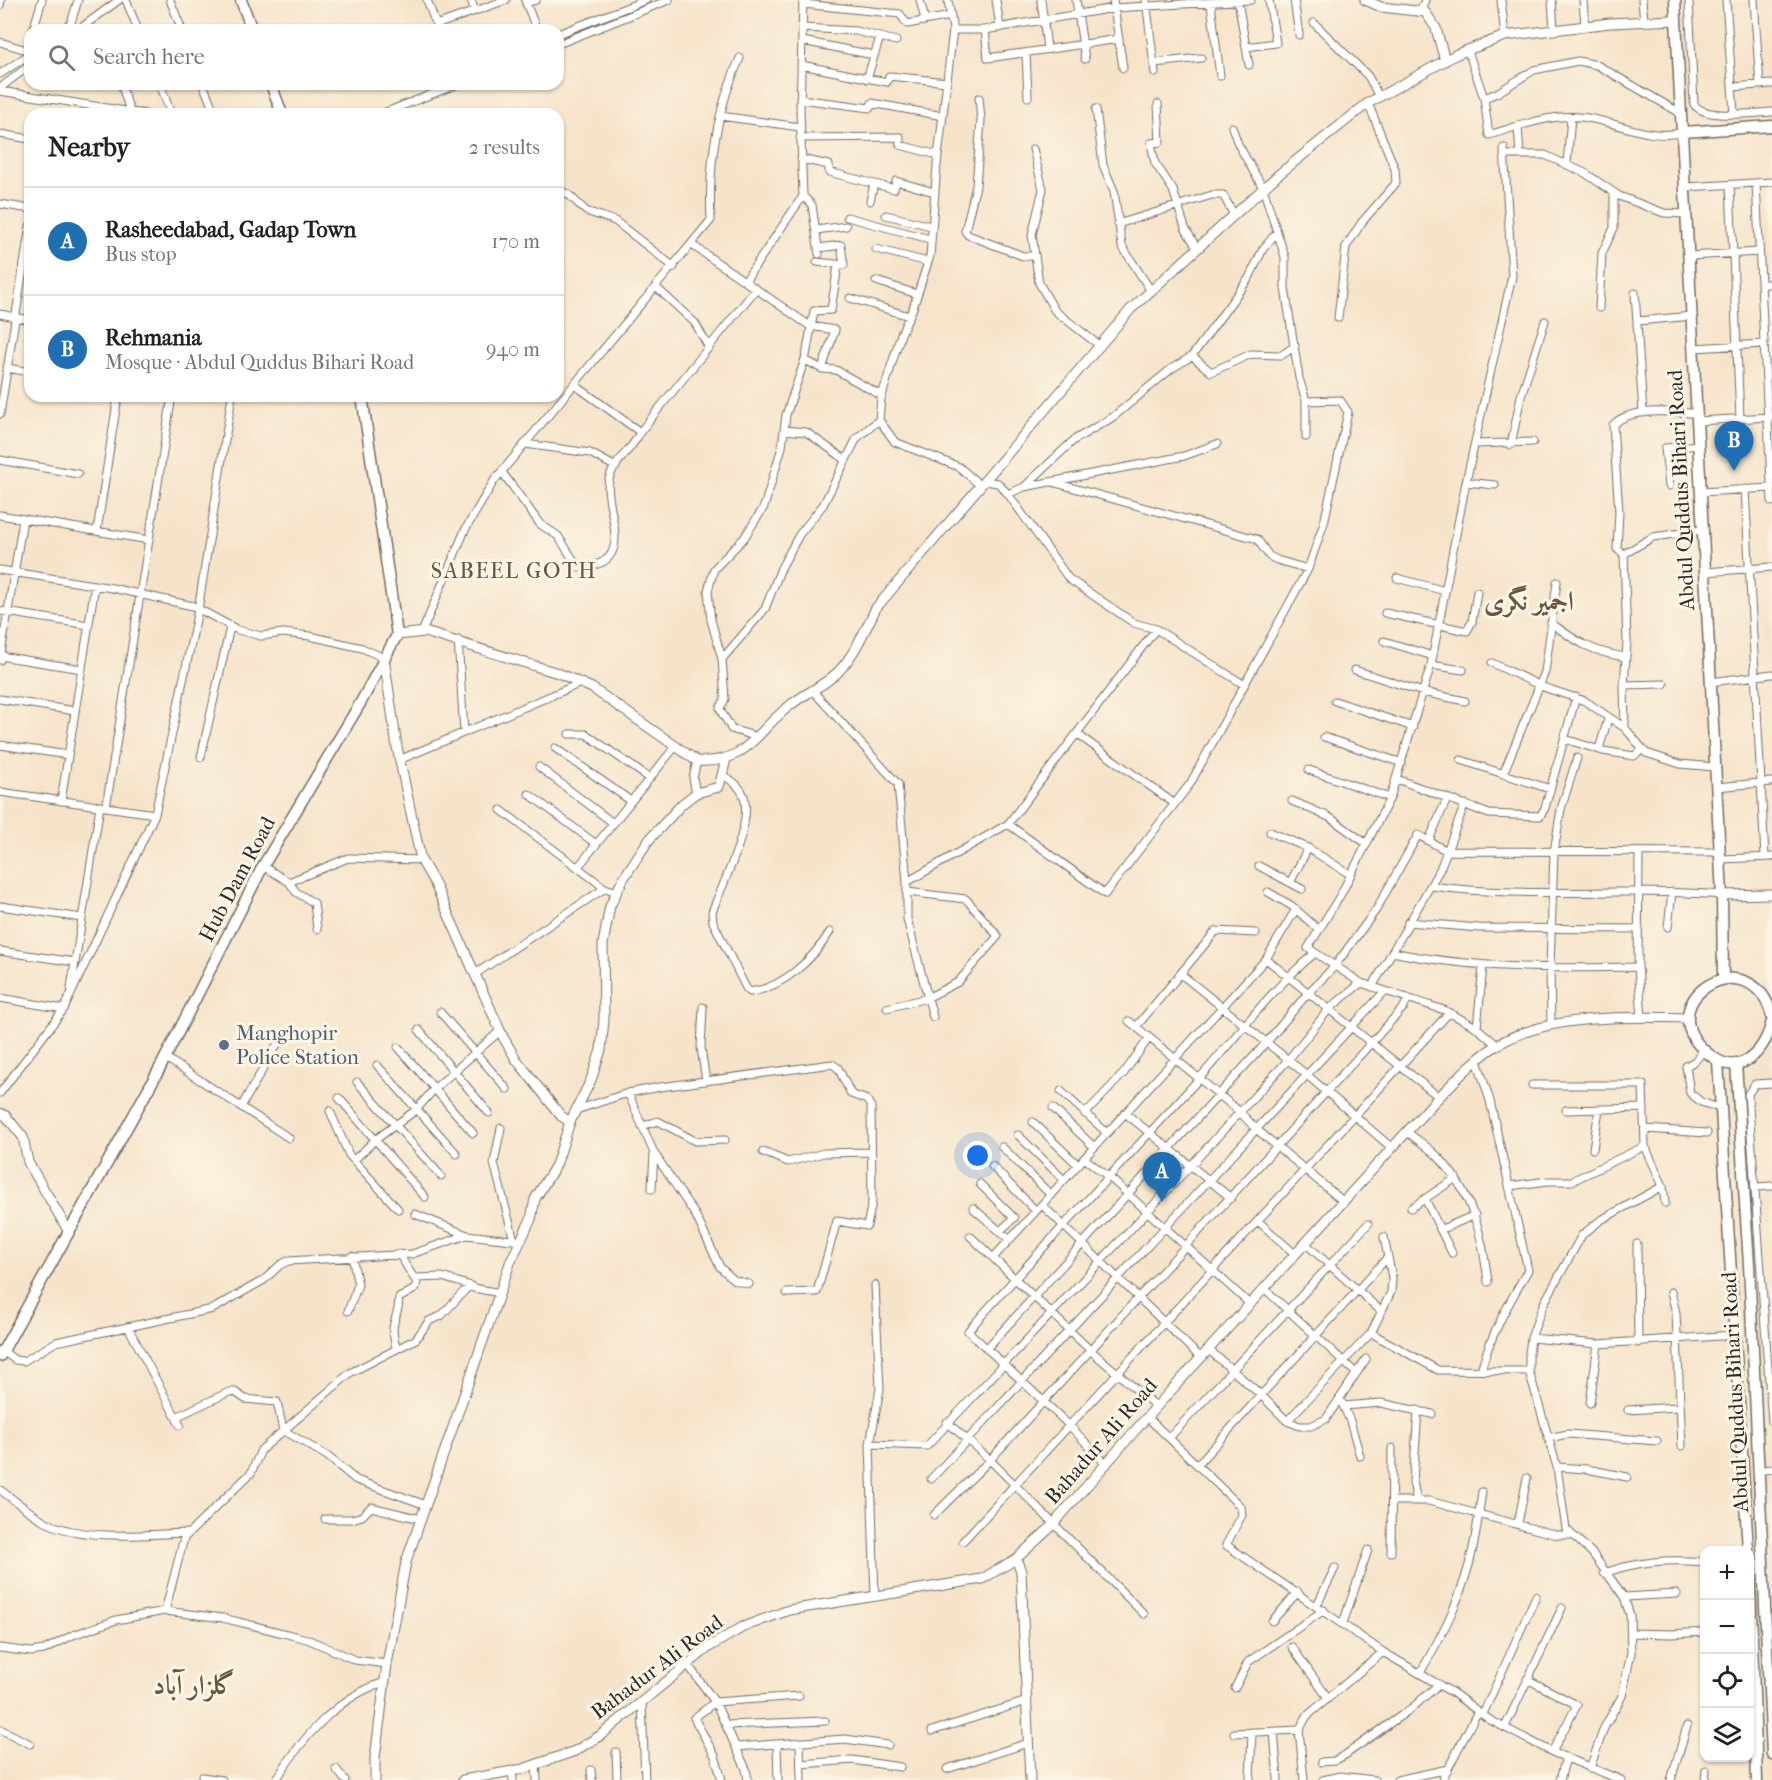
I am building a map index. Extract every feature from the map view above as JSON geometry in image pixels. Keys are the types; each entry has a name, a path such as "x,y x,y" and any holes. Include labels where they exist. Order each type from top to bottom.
{"main road":[{"path":"241,0 250,24"},
{"name":"Abdul Quddus Bihari Road","path":"1675,1 1722,895 1723,979"},
{"path":"273,90 280,108"},
{"path":"1683,132 1772,126"},
{"path":"363,402 397,635"},
{"name":"Hub Dam Road","path":"1,1354 166,1058 263,866 397,635"},
{"path":"1723,979 1738,979 1752,984 1768,996 1772,1022 1765,1046 1754,1056 1736,1063 1718,1061 1703,1051 1693,1037 1687,1018 1689,1007 1696,994 1707,984 1723,979"},
{"name":"Abdul Quddus Bihari Road","path":"1718,1061 1748,1546"},
{"name":"Abdul Quddus Bihari Road","path":"1736,1063 1757,1471 1766,1529 1772,1755"},
{"path":"1750,1600 1757,1780"}],"street":[{"path":"0,5 1,0"},
{"path":"35,24 42,0"},
{"path":"70,24 78,0"},
{"path":"86,24 119,0"},
{"path":"126,0 136,24"},
{"path":"170,0 180,24"},
{"path":"428,0 436,24"},
{"path":"471,0 475,11"},
{"path":"444,24 507,0"},
{"path":"535,24 526,2 536,0"},
{"path":"564,32 645,0"},
{"path":"564,42 669,0"},
{"path":"920,0 925,20"},
{"path":"948,0 952,30 928,262 901,334 882,396 879,420 895,442 959,467 983,484 998,483 1069,579 1134,623 1156,629 1243,684"},
{"path":"996,0 1000,28"},
{"path":"1041,0 1047,49"},
{"path":"1076,0 1085,59"},
{"path":"952,30 985,30 1044,21 1078,15 1114,4 1211,4 1251,0"},
{"path":"1246,47 1276,44 1269,0"},
{"path":"1294,0 1299,35"},
{"path":"1365,0 1381,7 1421,10 1433,23 1445,61"},
{"path":"1421,10 1425,0"},
{"path":"1501,0 1505,36"},
{"path":"1552,0 1554,30"},
{"path":"1583,0 1585,26"},
{"path":"1642,0 1644,21"},
{"path":"1675,1 1690,0 1694,104 1702,112 1772,112"},
{"path":"1726,0 1734,87 1734,113"},
{"path":"1754,0 1760,85"},
{"path":"1238,1 1249,64"},
{"path":"744,281 803,196 800,99 803,2 900,14 907,24 951,16"},
{"path":"1147,3 1155,73"},
{"path":"1114,4 1123,68"},
{"path":"1211,4 1220,76"},
{"path":"397,635 422,632 458,640 581,683 697,761 726,759 751,746 788,707 837,673 856,648 876,608 1100,346 1151,291 1263,188 1368,103 1445,61 1505,36 1585,26 1676,20"},
{"path":"1314,23 1368,76 1379,97"},
{"path":"802,28 856,31 896,41"},
{"path":"985,30 988,58 1119,39"},
{"path":"867,79 880,37"},
{"path":"802,41 874,55"},
{"path":"0,42 24,50"},
{"path":"1468,51 1484,98 1489,135 1571,117 1638,130 1675,134 1683,132"},
{"path":"1026,53 1028,97"},
{"path":"0,74 24,56"},
{"path":"564,398 711,220 709,183 720,116 729,83 740,58"},
{"path":"1154,63 1201,58"},
{"path":"1484,98 1497,93 1534,70 1578,61 1597,66 1682,114"},
{"path":"801,65 887,82 889,76 947,82"},
{"path":"0,89 24,70"},
{"path":"1734,87 1772,84"},
{"path":"0,89 112,108"},
{"path":"123,90 129,108"},
{"path":"162,90 169,108"},
{"path":"205,90 213,108"},
{"path":"396,108 443,90"},
{"path":"979,98 981,120 976,186 965,231 968,235 1023,256 1034,256"},
{"path":"800,99 870,108 872,103 943,116"},
{"path":"1338,318 1346,247 1362,222 1396,183 1395,169 1368,103"},
{"path":"1158,104 1160,142 1151,143 1153,159 1173,190 1176,206 1185,228 1197,248"},
{"path":"1096,109 1103,165 1114,191 1124,253 1151,291"},
{"path":"720,116 800,127"},
{"path":"1567,164 1571,117"},
{"path":"1232,127 1238,144 1263,188 1285,257 1285,288 1299,378 1306,401 1306,436"},
{"path":"1518,127 1520,154"},
{"path":"0,134 24,138"},
{"path":"800,138 900,137 900,145 938,155"},
{"path":"1033,149 1043,189 1034,225 1034,256 1039,283 1050,305 1100,346"},
{"path":"1497,1045 1478,1028 1449,1013 1361,983 1308,948 1351,875 1390,798 1431,665 1466,482 1512,276 1504,151 1545,155 1567,164 1614,193 1664,213 1687,214"},
{"path":"801,159 829,165 829,172 894,189 896,181 934,192"},
{"path":"1686,187 1772,182"},
{"path":"870,201 873,183"},
{"path":"1756,183 1770,417 1772,502"},
{"path":"1730,185 1740,419"},
{"path":"564,192 586,211 615,221 674,267"},
{"path":"1599,308 1602,254 1614,228 1614,193"},
{"path":"1118,224 1201,196 1219,194 1226,198 1234,215"},
{"path":"803,196 812,205 818,255"},
{"path":"0,204 24,208"},
{"path":"886,215 931,226"},
{"path":"847,217 930,239"},
{"path":"816,230 846,226"},
{"path":"1024,487 1074,440 1113,417 1171,369 1192,356 1249,278 1263,249 1277,232"},
{"path":"692,245 810,326 835,330 822,369"},
{"path":"841,245 844,265 838,265 818,255 841,245"},
{"path":"876,249 928,262"},
{"path":"1689,256 1760,252"},
{"path":"0,414 24,263"},
{"path":"758,737 731,729 728,720 722,715 720,708 725,699 725,687 722,659 708,604 714,569 744,538 764,507 782,447 786,415 805,360 814,311 831,310 838,265"},
{"path":"876,280 917,294"},
{"path":"1761,284 1772,284"},
{"path":"657,288 695,323 709,348"},
{"path":"502,472 540,524 558,536 578,567 587,567 609,554 616,541 609,479 640,432 756,289"},
{"path":"1635,293 1643,413"},
{"path":"850,298 909,316"},
{"path":"0,314 24,319"},
{"path":"1638,321 1692,316"},
{"path":"1511,445 1521,396 1545,321"},
{"path":"1693,348 1764,344"},
{"path":"1192,356 1211,372 1251,354 1282,355 1295,346"},
{"path":"805,360 822,369 836,370 882,396"},
{"path":"7,368 24,371"},
{"path":"575,385 640,432"},
{"path":"1008,824 1105,894 1190,784 1308,569 1324,523 1348,412 1340,400 1306,401"},
{"path":"98,531 117,402"},
{"path":"70,997 171,402"},
{"path":"0,1093 64,1009 155,814 198,610 231,402"},
{"path":"422,632 465,530 502,472 561,402"},
{"path":"1624,554 1617,549 1619,512 1613,425 1620,419 1643,413 1740,419 1770,417"},
{"path":"722,659 765,609 785,560 799,535 822,505 857,438 879,420"},
{"path":"784,430 806,432 846,460"},
{"path":"1476,444 1511,445 1533,442"},
{"path":"525,444 590,453 616,467"},
{"path":"1008,494 1024,487 1184,456 1217,444"},
{"path":"1669,486 1665,448 1699,445"},
{"path":"0,460 78,474"},
{"path":"1052,482 1257,539 1269,556 1308,569"},
{"path":"1466,482 1495,485"},
{"path":"1701,492 1771,488"},
{"path":"987,1348 1334,967 1376,910 1418,835 1447,851 1769,857 1761,782 1745,489"},
{"path":"0,515 149,540"},
{"path":"23,519 4,612 0,657 82,669"},
{"path":"1624,554 1653,537 1703,530"},
{"path":"1624,554 1628,642 1624,685 1625,728"},
{"path":"1705,572 1772,567"},
{"path":"0,570 140,594 198,610 230,627 261,636 283,633 310,636 362,648 384,658 399,759 421,860 434,882 500,1031 516,1059 561,1116 570,1122"},
{"path":"1397,578 1445,591"},
{"path":"1503,774 1545,672 1557,582"},
{"path":"61,801 95,585"},
{"path":"1385,613 1438,627 1469,630 1477,592"},
{"path":"4,612 89,626"},
{"path":"1551,623 1579,644 1599,653 1625,657"},
{"path":"201,756 230,627"},
{"path":"907,882 1008,824 1156,629"},
{"path":"458,640 464,732"},
{"path":"1384,641 1433,656"},
{"path":"1492,663 1539,685 1576,698 1625,728 1646,753 1680,764 1715,767"},
{"path":"1431,665 1463,670"},
{"path":"1355,670 1423,692 1465,701"},
{"path":"1711,682 1772,674"},
{"path":"399,759 581,683"},
{"path":"1624,685 1664,684"},
{"path":"812,690 898,784 907,882 907,919 933,1017"},
{"path":"1397,779 1489,814 1536,817 1542,815 1576,698"},
{"path":"0,699 75,711"},
{"path":"1335,701 1413,727"},
{"path":"1599,749 1604,726 1608,719"},
{"path":"569,734 585,734 649,778"},
{"path":"1077,734 1175,804"},
{"path":"1324,737 1402,763"},
{"path":"1565,739 1634,756 1643,749"},
{"path":"0,745 68,755"},
{"path":"578,867 675,747"},
{"path":"555,748 631,801"},
{"path":"1551,1024 1550,966 1554,852 1561,809 1577,758"},
{"path":"375,1780 375,1758 387,1664 406,1562 517,1240 531,1219 535,1199 556,1165 570,1122 601,1050 604,1020 603,944 610,906 648,841 682,804 696,793 719,787 726,759"},
{"path":"1461,760 1550,789"},
{"path":"696,793 693,778 697,761"},
{"path":"539,767 613,823"},
{"path":"1309,770 1390,798"},
{"path":"723,775 738,785 744,796 745,822 712,912 713,922 746,988 750,992 755,992 780,981 820,949 830,932"},
{"path":"1716,787 1772,782"},
{"path":"0,792 155,814"},
{"path":"530,794 596,844"},
{"path":"1429,840 1447,799"},
{"path":"1292,801 1329,817 1367,844"},
{"path":"1372,987 1431,886 1464,804"},
{"path":"501,810 605,888 617,892"},
{"path":"1270,832 1308,848 1351,875"},
{"path":"1291,881 1308,848"},
{"path":"1639,853 1638,968 1642,1018"},
{"path":"289,882 348,858 421,860"},
{"path":"263,866 289,882 296,892 314,903 317,929"},
{"path":"1259,866 1291,881 1302,889"},
{"path":"1431,886 1495,891 1772,894"},
{"path":"475,974 605,888"},
{"path":"887,1008 927,998 958,982 998,936 966,899 907,892"},
{"path":"1268,892 1296,909 1319,930"},
{"path":"1668,927 1672,892"},
{"path":"0,906 82,918"},
{"path":"993,1258 1266,959 1296,909"},
{"path":"1408,922 1479,928 1639,928"},
{"path":"1136,1027 1182,975 1216,931 1256,933"},
{"path":"0,951 75,962"},
{"path":"1392,952 1443,963 1483,966 1638,968"},
{"path":"1107,1465 1070,1426 968,1331 1063,1223 1109,1177 1200,1078 1243,1024 1286,976 1315,953"},
{"path":"1266,959 1439,1097"},
{"path":"1478,1028 1483,966"},
{"path":"1182,975 1307,1075 1325,1094 1392,1148"},
{"path":"870,1444 927,1446 946,1422 1006,1365 1288,1060 1329,1009 1361,983"},
{"path":"931,1479 1166,1228 1255,1128 1384,992"},
{"path":"0,998 64,1009"},
{"path":"934,1515 990,1460 1089,1349 1278,1147 1404,1007 1408,998"},
{"path":"703,1006 701,1048 705,1081"},
{"path":"440,1012 507,1089"},
{"path":"963,1541 1449,1013"},
{"name":"Bahadur Ali Road","path":"464,1780 512,1775 575,1751 602,1735 709,1647 743,1627 780,1613 841,1600 875,1597 982,1579 1016,1559 1055,1523 1147,1417 1392,1148 1477,1060 1514,1036 1551,1024 1642,1018 1687,1018"},
{"path":"1128,1021 1200,1078 1255,1128 1344,1202"},
{"path":"418,1030 489,1113"},
{"path":"354,1160 375,1140 416,1110 435,1088 500,1031"},
{"path":"1085,1114 1124,1073 1149,1038"},
{"path":"241,1107 278,1043"},
{"path":"398,1047 473,1133"},
{"path":"1703,1051 1695,1061 1686,1066 1690,1093 1701,1102 1722,1109"},
{"path":"166,1058 289,1138"},
{"path":"1477,1060 1490,1101 1528,1270 1502,1315 1486,1350 1481,1371"},
{"path":"377,1065 457,1154"},
{"path":"576,1110 628,1094 705,1081 835,1065 851,1094 869,1103 872,1202 867,1226 837,1221 817,1292 787,1293"},
{"path":"357,1082 441,1176"},
{"path":"1772,1083 1755,1084 1748,1094 1769,1327 1772,1422"},
{"path":"1532,1085 1641,1084 1645,1146 1663,1186 1665,1203"},
{"path":"1061,1091 1107,1133"},
{"path":"628,1094 654,1153 696,1216 720,1267 734,1280 749,1284"},
{"path":"339,1098 425,1197"},
{"path":"1053,1108 1094,1147"},
{"path":"1566,1110 1644,1108"},
{"path":"1593,1149 1599,1109"},
{"path":"330,1111 354,1160 398,1209"},
{"path":"0,1113 6,1116 23,1137 28,1162 69,1232"},
{"path":"1125,1113 1171,1147 1231,1198"},
{"path":"642,1126 658,1121 695,1141 725,1140"},
{"path":"1033,1122 1078,1165"},
{"path":"501,1128 494,1163 517,1240"},
{"path":"1644,1129 1707,1133"},
{"path":"1407,1132 1442,1160 1455,1178 1475,1215 1484,1245 1488,1282"},
{"path":"1018,1135 1064,1180"},
{"path":"1509,1186 1548,1181 1572,1181 1645,1146"},
{"path":"1002,1147 1050,1195"},
{"path":"763,1152 788,1162 824,1153 871,1152"},
{"path":"652,1189 654,1153"},
{"path":"1084,1158 1109,1177 1251,1305"},
{"path":"992,1166 1039,1208 1063,1223 1084,1242 1201,1358"},
{"path":"1411,1208 1455,1178"},
{"path":"980,1184 1014,1218 1000,1231"},
{"path":"1590,1768 1600,1738 1622,1696 1631,1653 1630,1615 1624,1596 1604,1573 1592,1553 1566,1529 1562,1514 1557,1467 1529,1371 1531,1338 1543,1305 1582,1235 1601,1220 1663,1186"},
{"path":"1756,1187 1772,1186"},
{"path":"1425,1199 1452,1253"},
{"path":"974,1208 1010,1240"},
{"path":"415,1214 467,1235 517,1240"},
{"path":"1442,1229 1475,1215"},
{"path":"1258,1221 1296,1255"},
{"path":"1169,1438 1368,1224"},
{"path":"1,1354 24,1361 56,1342 213,1309 264,1280 280,1265 288,1261 419,1253 467,1235"},
{"path":"970,1236 1070,1332 1157,1407"},
{"path":"1287,1421 1342,1360 1371,1332 1391,1292 1392,1278 1384,1237"},
{"path":"1306,1244 1381,1311"},
{"path":"1637,1244 1638,1343"},
{"path":"396,1347 391,1328 393,1319 398,1312 400,1296 415,1289 416,1278 399,1254"},
{"path":"348,1311 358,1285 352,1256"},
{"path":"1197,1465 1314,1334 1387,1258"},
{"path":"416,1278 442,1277 500,1293"},
{"path":"875,1285 880,1389 870,1444 875,1597"},
{"path":"165,1611 183,1541 188,1533 251,1473 259,1453 350,1372 416,1339 432,1319 441,1316 471,1286"},
{"path":"1265,1289 1356,1373"},
{"path":"1671,1293 1676,1313 1678,1339 1678,1407 1682,1446"},
{"path":"128,1327 180,1425"},
{"path":"1751,1328 1769,1327"},
{"path":"1371,1332 1438,1370 1529,1371"},
{"path":"1531,1338 1598,1344 1735,1335"},
{"path":"1590,1403 1598,1344"},
{"path":"1209,1350 1287,1421 1300,1426 1311,1426 1326,1419 1366,1359"},
{"path":"176,1417 235,1392 245,1399 277,1402 283,1430 327,1456 356,1480 426,1505"},
{"path":"1340,1398 1360,1456"},
{"path":"1344,1406 1381,1402 1432,1414"},
{"path":"1628,1410 1678,1407"},
{"path":"1417,1501 1413,1470 1418,1410"},
{"path":"1147,1417 1244,1511 1226,1542 1228,1548 1321,1607 1383,1652 1439,1684 1480,1713 1552,1752 1590,1768 1600,1776 1621,1780"},
{"path":"946,1422 1016,1485 1144,1614"},
{"path":"1548,1438 1568,1434 1657,1441"},
{"path":"1391,1552 1392,1448"},
{"path":"1557,1467 1587,1469 1627,1477"},
{"path":"1757,1471 1772,1470"},
{"path":"1518,1523 1527,1478"},
{"path":"0,1490 51,1524 67,1529 110,1534 188,1533"},
{"path":"1420,1673 1450,1618 1473,1549 1482,1492"},
{"path":"1393,1501 1429,1501 1557,1535 1572,1535"},
{"path":"325,1519 352,1519 372,1507 422,1519"},
{"path":"1343,1623 1368,1550"},
{"path":"1016,1559 1021,1571 1030,1780"},
{"path":"1604,1573 1631,1563 1667,1559 1700,1562"},
{"path":"1235,1688 1248,1662 1321,1607 1335,1568"},
{"path":"1272,1621 1298,1592"},
{"path":"1624,1596 1677,1594"},
{"path":"1442,1780 1480,1713 1536,1596"},
{"path":"1504,1727 1562,1608"},
{"path":"0,1648 31,1652 45,1650 74,1635 116,1620 165,1611 223,1618 307,1639 355,1660 387,1664"},
{"path":"1632,1633 1700,1632"},
{"path":"1292,1647 1328,1698"},
{"path":"1304,1780 1299,1730 1307,1716 1383,1652"},
{"path":"688,1665 715,1702 736,1747 748,1780"},
{"path":"1527,1679 1577,1705 1552,1752"},
{"path":"276,1780 301,1742 357,1692 385,1682"},
{"path":"1322,1762 1334,1761 1345,1755 1412,1708 1439,1684"},
{"path":"722,1780 715,1756 694,1718 715,1702 799,1696"},
{"path":"932,1731 1027,1701"},
{"path":"642,1703 645,1780"},
{"path":"726,1725 825,1721"},
{"path":"1671,1780 1687,1726"},
{"path":"0,1730 30,1744"},
{"path":"1234,1733 1299,1730"},
{"path":"1274,1731 1278,1780"},
{"path":"1250,1780 1252,1732"},
{"path":"736,1747 845,1739 888,1745"},
{"path":"800,1743 801,1780"},
{"path":"947,1769 1028,1743"},
{"path":"777,1745 778,1780"},
{"path":"616,1752 617,1780"},
{"path":"1560,1780 1566,1757"},
{"path":"801,1764 852,1760 900,1767"},
{"path":"536,1764 537,1780"},
{"path":"336,1768 345,1780"},
{"path":"1397,1780 1448,1768"},
{"path":"591,1770 592,1780"},
{"path":"1705,1780 1706,1770"},
{"path":"202,1776 222,1780"},
{"path":"1323,1780 1354,1776 1374,1780"}],"place":[{"name":"Rehmania","path":"1734,471"},
{"name":"Manghopir Police Station","path":"224,1045"},
{"name":"Rasheedabad, Gadap Town","path":"1162,1202"}],"district":[{"name":"SABEEL GOTH","path":"514,571"},
{"name":"اجمیر نگری","path":"1529,601"},
{"name":"گلزار آباد","path":"194,1685"}]}
